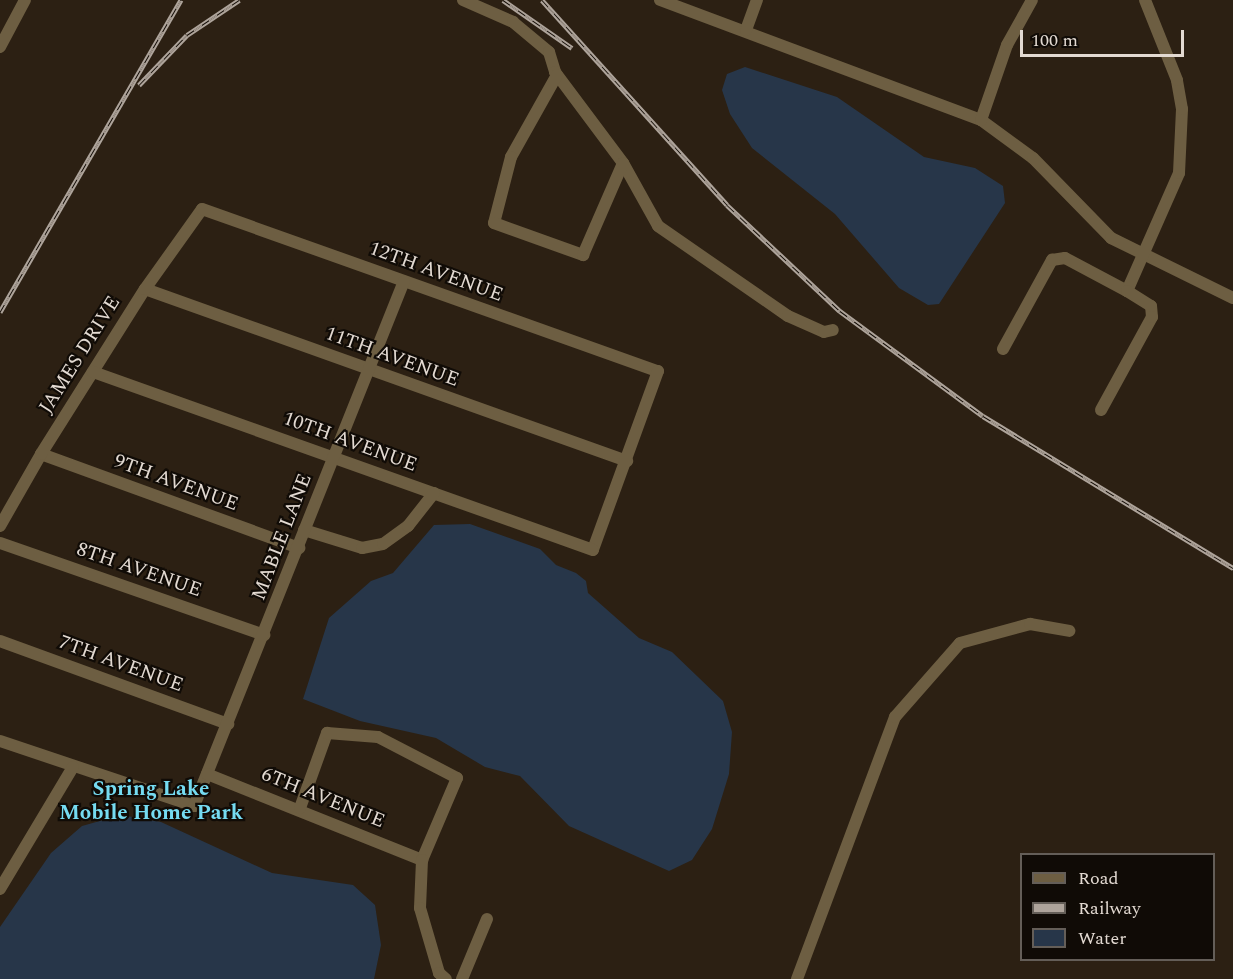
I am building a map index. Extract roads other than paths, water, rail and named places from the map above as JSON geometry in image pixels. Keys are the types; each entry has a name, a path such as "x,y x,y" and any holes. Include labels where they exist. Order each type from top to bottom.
{"street":[{"path":"0,47 25,0"},
{"path":"463,0 513,22 549,52 557,75 623,163 658,226 788,316 824,332 833,330"},
{"path":"660,0 746,30 981,120 1033,158 1111,238 1233,298"},
{"path":"746,30 757,0"},
{"path":"981,120 1007,45 1032,0"},
{"path":"1127,291 1179,173 1182,110 1166,44 1145,0"},
{"path":"557,75 511,158 494,223 583,255 623,163"},
{"name":"12TH AVENUE","path":"202,209 658,371 627,460"},
{"name":"JAMES DRIVE","path":"0,526 41,454 145,289 202,209"},
{"path":"1003,349 1052,260 1065,258 1147,302 1152,317 1101,410"},
{"name":"MABLE LANE","path":"73,767 194,806 404,281"},
{"name":"11TH AVENUE","path":"145,289 627,460"},
{"name":"10TH AVENUE","path":"93,372 592,550 627,460"},
{"name":"9TH AVENUE","path":"41,454 298,548"},
{"path":"304,530 362,548 383,544 408,526 434,493"},
{"name":"8TH AVENUE","path":"0,543 264,635"},
{"path":"797,979 895,717 960,643 1030,624 1069,631"},
{"name":"7TH AVENUE","path":"0,642 228,724"},
{"path":"300,808 327,733 378,737 457,778 422,860 420,908 443,976"},
{"path":"0,741 73,767 0,889"},
{"name":"6TH AVENUE","path":"207,774 300,808 422,860"},
{"path":"462,979 487,919"}],"water":[{"path":"745,67 837,97 924,157 975,168 1003,186 1005,203 939,304 928,305 899,288 835,214 752,148 730,114 722,90 727,74"},
{"path":"470,524 540,549 556,565 576,573 586,581 588,593 639,638 672,652 723,701 732,732 729,774 712,829 692,860 669,871 569,826 520,776 485,767 436,738 360,721 303,699 329,618 371,581 393,573 434,525"},
{"path":"121,815 161,822 272,873 353,885 375,905 381,945 374,979 0,979 0,927 51,853 82,826"}],"railway":[{"path":"0,312 181,0"},
{"path":"139,85 187,35 239,0"},
{"path":"503,0 572,48"},
{"path":"542,0 727,205 840,311 983,416 1233,568"}],"district":[{"name":"Spring Lake Mobile Home Park","path":"151,801"}]}
